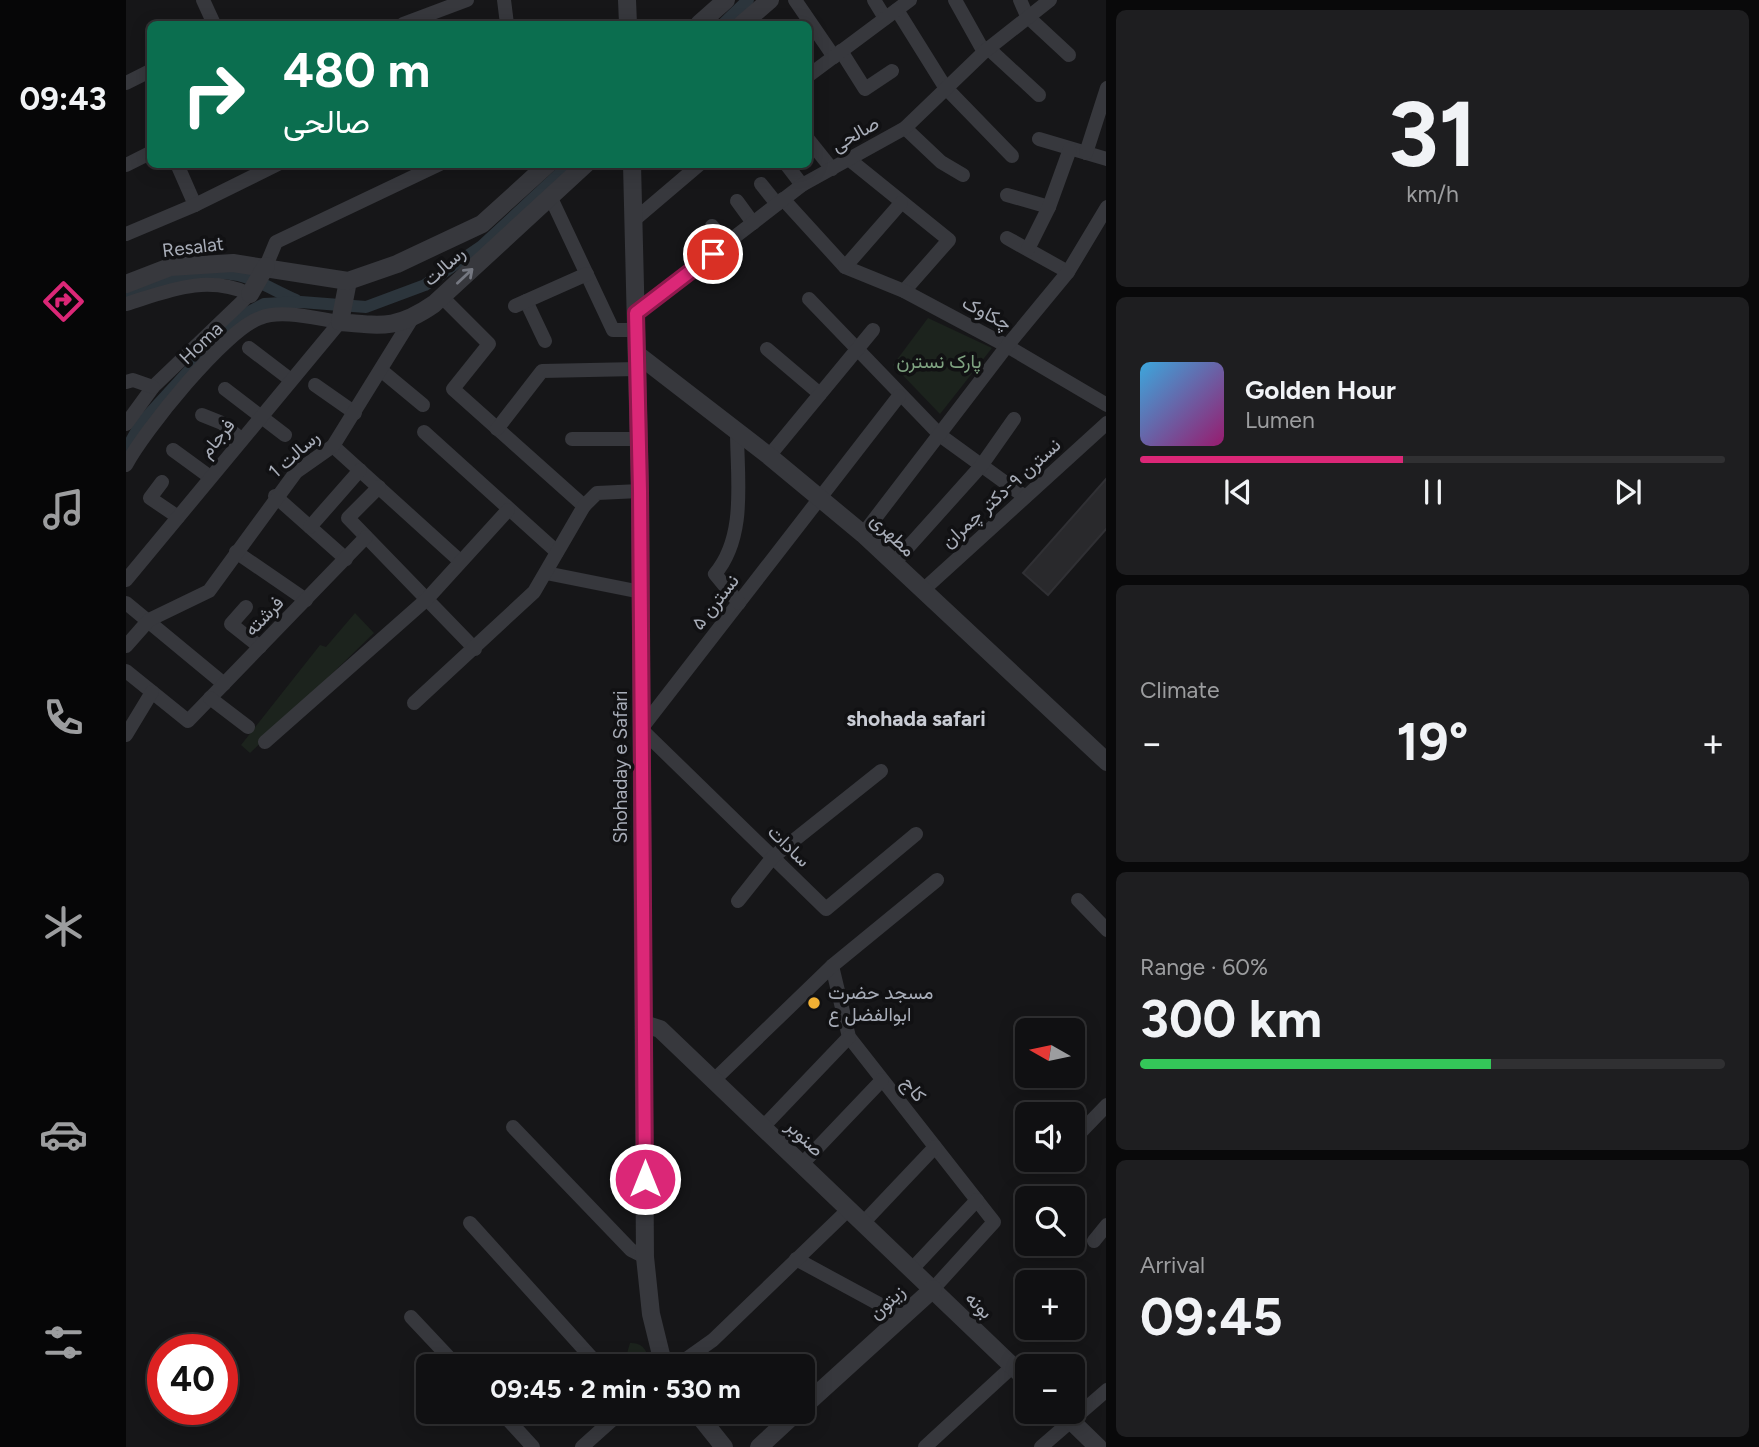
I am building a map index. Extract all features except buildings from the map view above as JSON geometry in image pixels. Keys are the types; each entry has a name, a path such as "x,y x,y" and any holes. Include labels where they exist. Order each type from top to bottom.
{"street":[{"path":"203,0 213,21"},
{"path":"410,21 467,0"},
{"path":"504,0 507,21"},
{"path":"627,0 628,21"},
{"path":"702,21 726,0"},
{"path":"746,21 770,0"},
{"path":"795,0 811,21"},
{"path":"874,0 891,14 945,87 1012,156"},
{"path":"812,73 910,0"},
{"path":"955,0 986,50 1040,95"},
{"path":"1020,0 1027,16 1069,55"},
{"name":"صالحی","path":"636,322 726,244 802,185 905,128 986,50 1050,0"},
{"path":"812,22 865,89 892,71"},
{"path":"126,83 147,72"},
{"path":"1086,153 1106,89"},
{"path":"905,128 941,162 963,175"},
{"path":"1039,139 1106,159"},
{"path":"812,144 832,169"},
{"path":"1028,249 1049,207 1070,149"},
{"path":"126,165 147,154"},
{"path":"849,160 949,240 904,291"},
{"path":"179,168 195,205"},
{"path":"126,234 195,205 270,168"},
{"path":"126,304 181,286 216,284 250,294 276,242 432,168"},
{"name":"رسالت","path":"266,266 348,281 397,264 482,224 544,168"},
{"name":"رسالت","path":"411,320 442,297 582,168"},
{"name":"Shohaday e Safari","path":"632,168 640,491 645,1257 651,1314 661,1354"},
{"path":"633,221 695,168"},
{"path":"789,168 802,185"},
{"path":"761,184 845,267 901,203"},
{"path":"1007,195 1049,207"},
{"path":"550,196 613,330 636,322"},
{"path":"737,201 753,223"},
{"path":"863,534 941,436 1007,346 1068,272 1104,216"},
{"path":"712,226 726,244"},
{"path":"1007,238 1068,272"},
{"name":"Resalat","path":"126,285 170,267 192,264 266,266"},
{"name":"چکاوک","path":"845,267 904,291 1007,346 1106,404"},
{"path":"545,341 521,303 587,274"},
{"path":"348,281 340,322 394,324 411,320"},
{"name":"Homa","path":"126,424 153,387 250,294"},
{"path":"442,297 489,344 453,389 584,506"},
{"path":"809,299 899,396 941,436 1025,497"},
{"name":"Homa","path":"126,465 157,417 220,349 249,324 260,317 274,315 340,322"},
{"name":"رسالت 1","path":"149,620 209,592 275,496 296,472 333,446 382,371 411,320"},
{"name":"فرجام","path":"126,580 340,322"},
{"path":"769,456 873,330"},
{"path":"249,348 290,380"},
{"path":"767,349 820,394"},
{"path":"497,429 542,371 637,362"},
{"name":"مطهری","path":"637,362 737,431 863,534 1106,762"},
{"path":"382,371 423,405"},
{"path":"126,382 133,380 153,387"},
{"path":"315,384 355,413"},
{"path":"225,389 285,435"},
{"name":"نسترن ۵","path":"641,729 899,396"},
{"path":"202,415 222,423 241,439"},
{"path":"894,564 981,466 1014,419"},
{"name":"نسترن ۹-دکتر چمران","path":"922,591 1104,428"},
{"path":"737,431 736,529 726,561 715,574 739,603"},
{"path":"424,432 557,552"},
{"path":"572,439 639,439"},
{"path":"333,446 460,561"},
{"path":"173,450 210,477"},
{"path":"310,527 360,470"},
{"path":"162,482 150,498 178,517"},
{"path":"379,487 348,518 475,649"},
{"path":"414,703 534,592 584,506 597,493 640,491"},
{"path":"275,496 346,559"},
{"path":"265,742 427,599 508,510"},
{"name":"فرشته","path":"152,692 188,721 366,537"},
{"path":"236,552 306,600"},
{"path":"546,573 641,592"},
{"path":"126,603 224,684"},
{"path":"246,607 231,624 260,647"},
{"path":"126,646 149,620"},
{"path":"126,671 152,692 126,735"},
{"path":"210,698 248,727"},
{"name":"سادات","path":"641,729 826,909 916,834"},
{"path":"738,901 773,857 881,771"},
{"path":"714,1080 832,966 937,880"},
{"path":"1078,900 1106,930"},
{"name":"کاج","path":"832,966 849,1037 995,1223"},
{"name":"صنوبر","path":"644,1024 660,1029 933,1289"},
{"path":"763,1127 849,1037"},
{"path":"802,1164 883,1080"},
{"path":"1085,1127 1106,1105"},
{"path":"513,1127 631,1250 645,1257"},
{"path":"863,1223 935,1147"},
{"path":"912,1269 977,1200"},
{"path":"693,1354 713,1340 849,1209"},
{"path":"470,1223 588,1354"},
{"name":"زیتون","path":"815,1396 933,1289 995,1223"},
{"path":"1094,1241 1106,1226"},
{"path":"796,1259 903,1317"},
{"name":"بونه","path":"933,1289 1013,1366"},
{"path":"411,1317 446,1354"},
{"path":"925,1447 1013,1366"},
{"path":"1085,1404 1106,1390"},
{"path":"511,1424 533,1447"},
{"path":"582,1447 608,1424"},
{"path":"706,1424 724,1447"},
{"path":"759,1447 784,1424"},
{"path":"1041,1447 1060,1424"},
{"path":"1073,1424 1098,1447"}],"green space":[{"name":"پارک نسترن","path":"928,318 992,348 940,414 893,365"},
{"path":"355,613 374,633 250,753 241,745 320,645 326,647"},
{"path":"630,1343 635,1343 647,1354 627,1354"}],"waterway":[{"path":"726,21 748,0"},
{"path":"126,450 141,423 217,340 249,312 264,304 301,302 366,307 425,285 482,246 566,168"},
{"path":"126,295 185,277 215,273 251,279 296,300"}],"place":[{"name":"مسجد حضرت ابوالفضل ع","path":"814,1003"}],"district":[{"name":"shohada safari","path":"916,718"}],"route":[{"path":"645,1179 640,491 636,313 713,254"}]}
